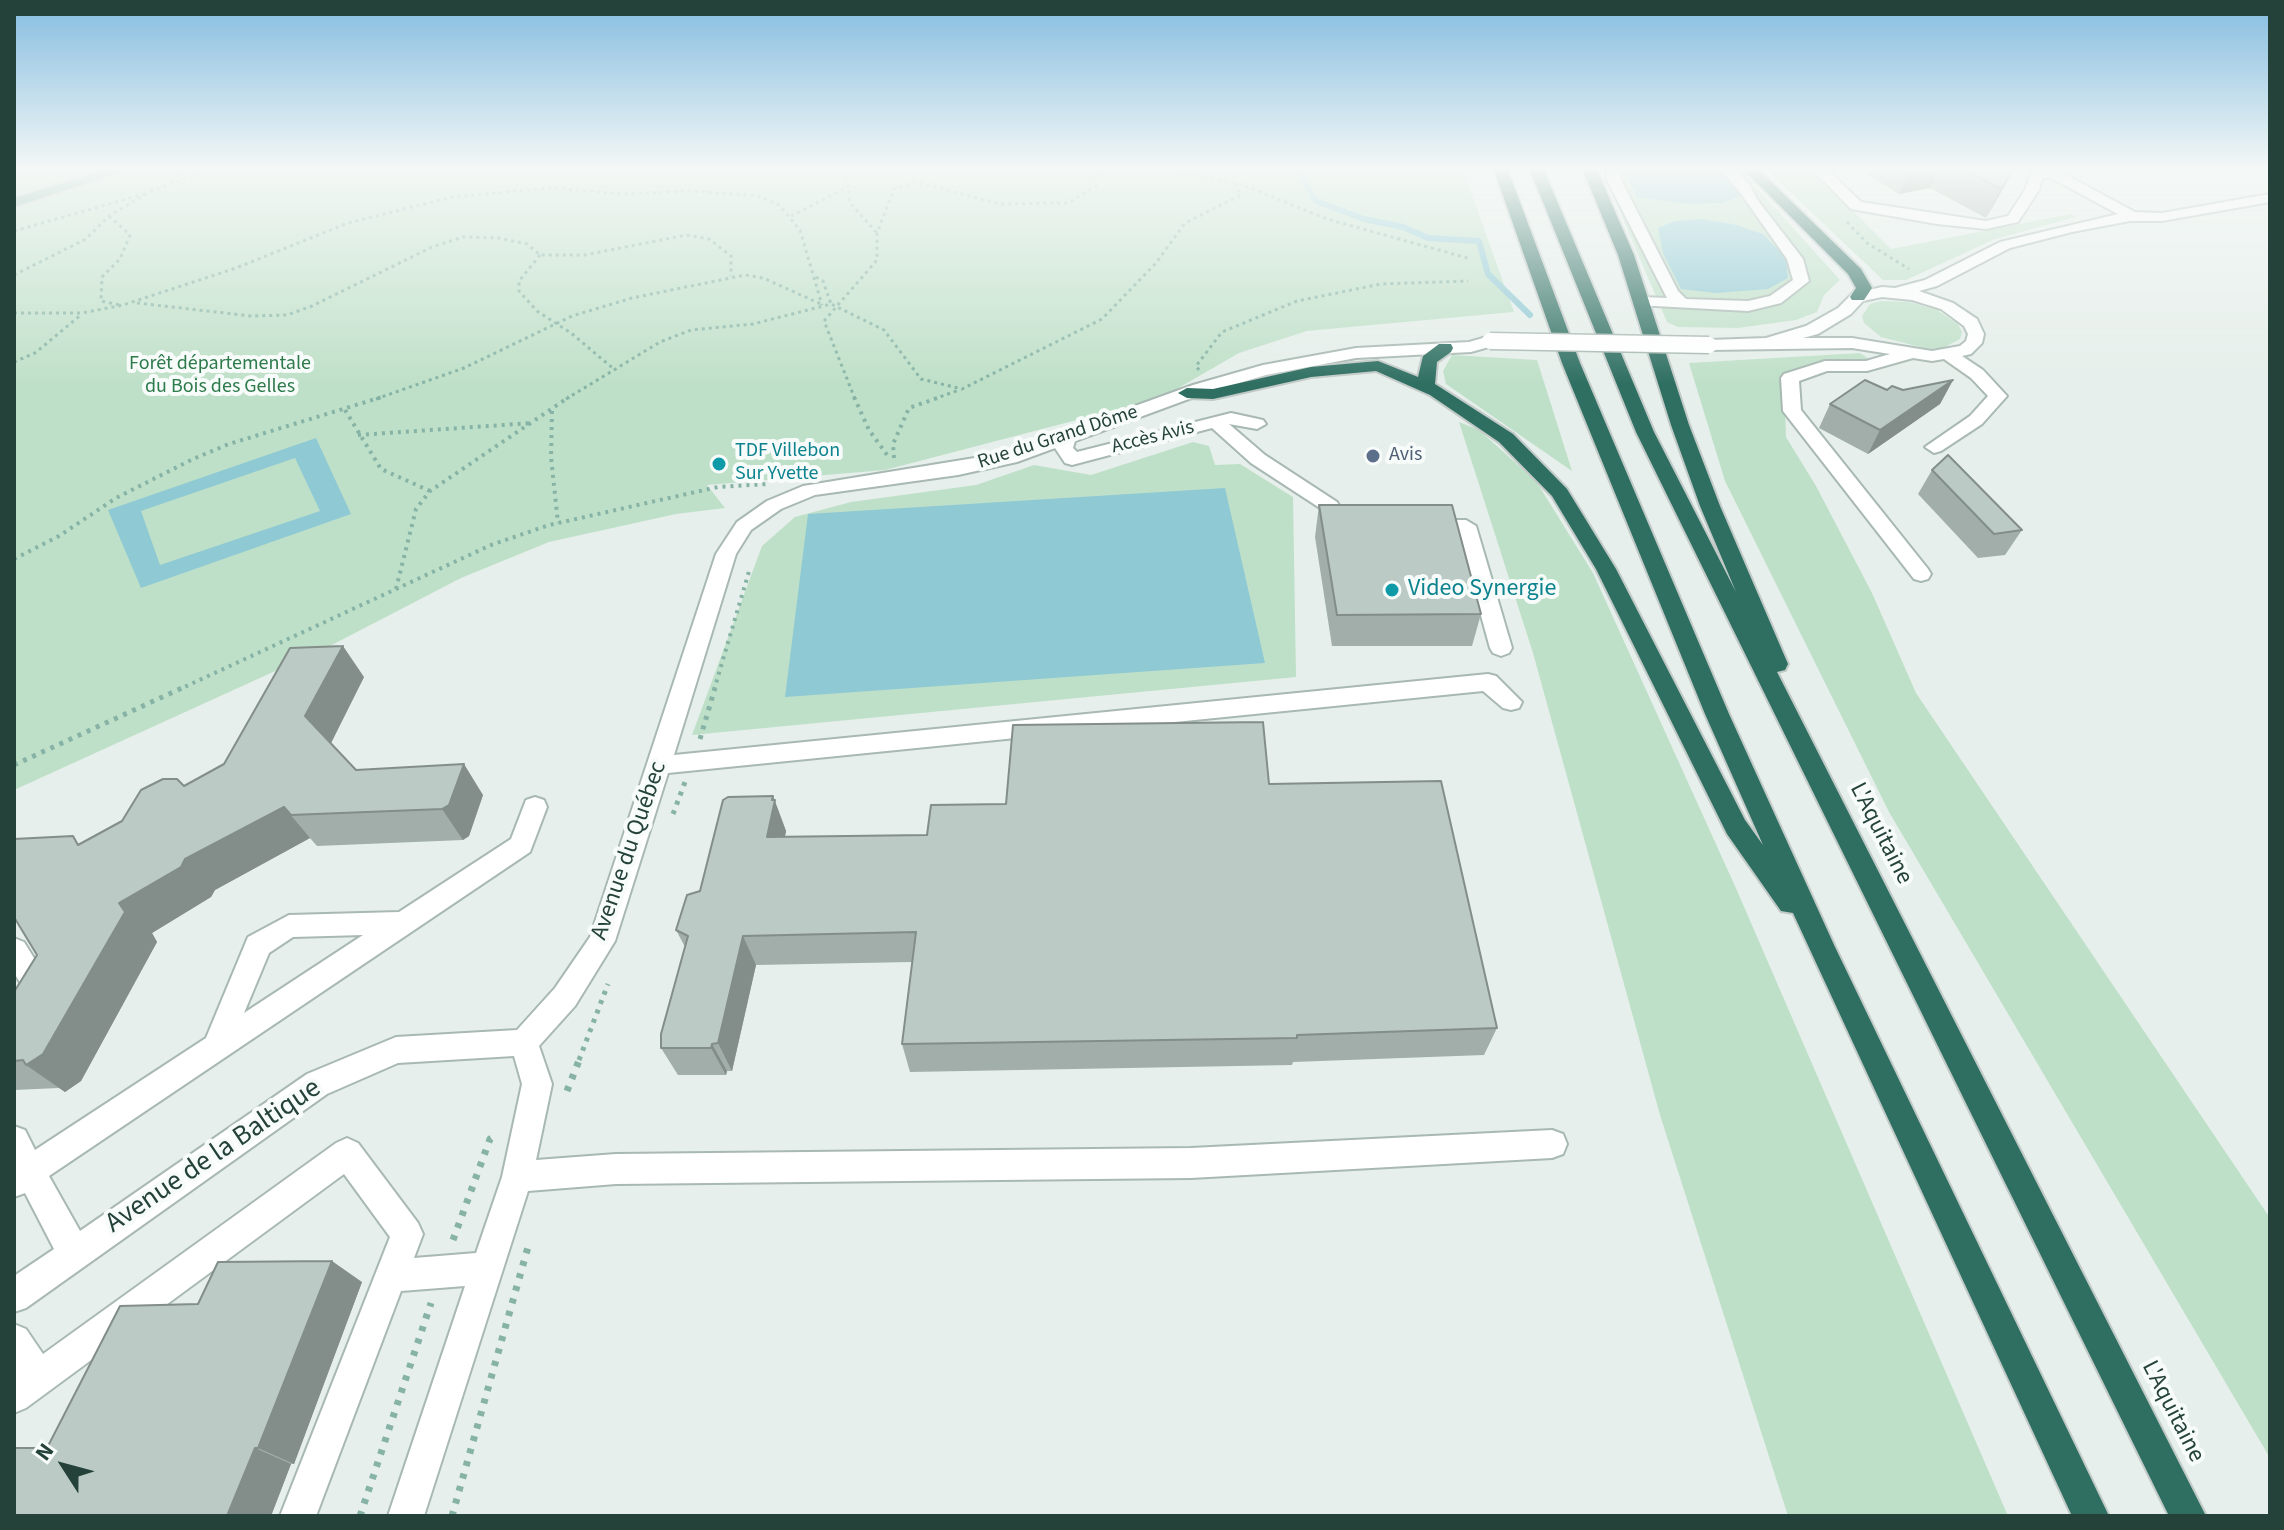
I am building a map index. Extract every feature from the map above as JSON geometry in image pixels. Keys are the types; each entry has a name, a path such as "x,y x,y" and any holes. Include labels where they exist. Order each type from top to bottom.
{"highway":[{"path":"1527,241 1571,363 1653,566 1821,947 2091,1516"},
{"name":"L'Aquitaine","path":"1566,241 1645,432 2188,1516"},
{"path":"1620,241 1710,506 1782,675 1784,713"},
{"path":"1824,241 1855,272 1864,288 1858,297"},
{"path":"1426,386 1429,360 1445,348"},
{"path":"1199,388 1213,394 1311,372 1378,366 1426,386 1506,438 1560,493 1606,569 1736,827 1821,947"}],"street":[{"path":"1645,241 1671,293 1682,304"},
{"path":"1642,302 1748,306 1775,300 1801,281 1795,259 1781,241"},
{"path":"1858,297 1897,293 1931,283 2005,245 2024,241"},
{"path":"1960,313 1963,287 2003,258 2066,241"},
{"path":"1897,293 1931,300 1960,313 1971,323 1976,334 1974,343 1950,355 1913,354 1891,357 1867,366 1825,366 1790,378 1792,411 1921,574"},
{"name":"Rue du Grand Dôme","path":"774,505 810,490 849,482 958,469 1010,458 1276,360 1347,345 1400,338 1469,342 1767,343 1819,327 1845,311 1849,303 1858,297"},
{"path":"1845,311 1857,332 1893,349"},
{"name":"Rue du Grand Dôme","path":"1199,388 1263,370 1356,353 1445,348 1469,342"},
{"path":"1767,343 1852,343 1913,354"},
{"path":"1934,447 1976,420 1998,396 1977,374 1950,355"},
{"name":"Accès Avis","path":"1066,439 1064,448 1072,459 1231,418 1257,424"},
{"path":"1216,422 1258,459 1330,506 1342,525 1373,525"},
{"name":"Avenue du Québec","path":"524,1043 565,997 602,941 726,554 744,526 774,505"},
{"path":"1404,526 1466,526 1501,648"},
{"path":"660,765 1438,698 1488,682 1511,702"},
{"path":"22,1176 521,845 535,807"},
{"path":"216,1048 258,945 289,926 404,923"},
{"path":"14,950 38,987 14,1028"},
{"path":"406,1516 517,1177 537,1084 524,1043"},
{"name":"Avenue de la Baltique","path":"14,1296 317,1084 396,1050 524,1043"},
{"path":"14,1140 22,1176 74,1253"},
{"path":"517,1177 616,1169 1191,1163 1552,1144"},
{"path":"14,1341 26,1387 347,1153 407,1234 298,1516"},
{"path":"390,1276 487,1268"}],"path":[{"path":"14,275 81,241"},
{"path":"123,305 101,301 102,277 120,259 127,241"},
{"path":"14,313 82,313 123,305 236,268 302,241"},
{"path":"132,302 251,316 287,315 449,241"},
{"path":"515,241 527,244 540,255 585,255 654,241"},
{"path":"712,241 731,256 731,276"},
{"path":"804,241 822,305"},
{"path":"877,241 877,260 833,305 824,321 840,367 869,430 895,466"},
{"path":"893,444 909,408 962,389 1102,319 1156,263 1172,241"},
{"path":"1408,241 1471,259"},
{"path":"1866,241 1912,272"},
{"path":"540,255 519,281 519,291 537,311 615,370"},
{"path":"14,559 59,536 116,498 193,459 229,444 345,410 464,368 556,323 632,298 731,276 763,278 822,305"},
{"path":"816,277 823,281 833,305"},
{"path":"1199,388 1196,366 1210,345 1222,332 1258,315 1297,301 1381,284 1468,281"},
{"path":"396,589 416,509 430,491 660,342 691,330 753,324 822,305 833,305 884,330 921,379 962,389"},
{"path":"14,362 35,353 82,313"},
{"path":"345,410 381,469 430,491"},
{"path":"552,410 551,457 558,523"},
{"path":"358,435 532,423"},
{"path":"14,765 491,545 558,523 718,487 780,483"},
{"path":"360,1516 442,1270 490,1139"},
{"path":"452,1516 532,1234"}],"green space":[{"name":"Forêt départementale du Bois des Gelles","path":"14,241 1489,241 1514,312 1307,331 1239,353 1161,398 885,470 707,485 725,508 676,514 549,542 461,578 328,647 14,790"},
{"path":"1632,241 1805,241 1840,280 1824,295 1817,312 1796,320 1738,328 1678,327 1667,322"},
{"path":"1842,241 1883,241 1891,249 1930,241 1990,241 1906,280 1883,280"},
{"path":"1881,301 1909,302 1937,310 1958,324 1962,332 1960,339 1943,348 1928,349 1881,337 1864,323 1862,316 1870,304"},
{"path":"1860,353 1872,361 1828,362 1784,376 1786,437 1816,486 1872,593 1916,693 2270,1218 2270,1458 1889,812 1725,481 1689,363"},
{"path":"1452,355 1537,360 1572,471 1446,384 1443,371"},
{"path":"1459,422 1479,430 1536,481 1593,573 1735,886 2008,1516 1788,1516 1660,1115 1533,653"},
{"path":"1193,442 1209,446 1215,465 1240,464 1293,497 1296,677 692,735 762,546 795,517 851,502 976,485 1034,465 1091,475"}],"water":[{"path":"1661,241 1770,241 1786,258 1788,278 1768,289 1715,293 1681,289 1663,253"},
{"path":"316,438 351,514 141,588 108,510","holes":["295,458 320,511 160,565 141,511"]},
{"path":"1225,488 1265,663 785,697 808,514"}],"building":[{"path":"1865,380 1887,390 1892,386 1903,390 1953,380 1880,430 1830,404"},
{"path":"1948,455 2022,530 1994,534 1932,470"},
{"name":"Video Synergie","path":"1319,505 1452,505 1481,614 1337,615"},
{"path":"343,646 305,716 356,770 464,764 449,805 442,809 291,815 284,807 185,859 181,867 119,903 125,912 43,1054 26,1065 23,1060 14,1061 14,992 37,955 14,917 14,839 73,836 78,845 122,821 141,790 163,779 177,779 184,786 224,764 290,648"},
{"path":"1263,722 1269,784 1441,781 1497,1028 1297,1035 1297,1038 902,1044 916,932 743,936 718,1043 712,1044 711,1048 661,1048 661,1034 688,936 676,930 687,895 700,891 723,800 728,797 773,796 772,800 775,800 767,837 927,835 931,805 1006,804 1013,725"},
{"path":"332,1261 258,1448 255,1448 227,1516 14,1516 14,1448 47,1448 120,1306 198,1304 218,1262"}],"waterway":[{"path":"1479,241 1488,274 1530,315"}],"place":[{"name":"Avis","path":"1373,456"},
{"name":"TDF Villebon Sur Yvette","path":"719,464"},
{"name":"Video Synergie","path":"1392,590"}]}
